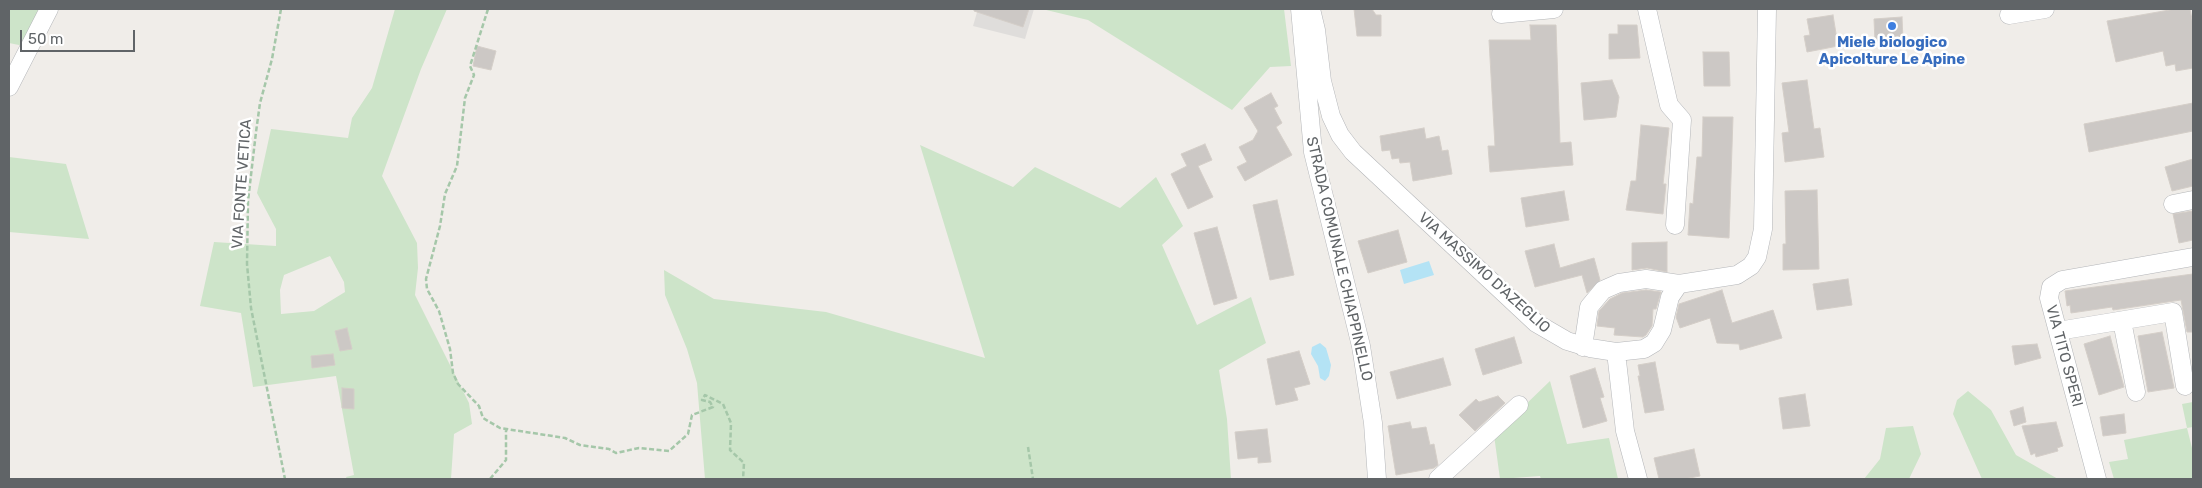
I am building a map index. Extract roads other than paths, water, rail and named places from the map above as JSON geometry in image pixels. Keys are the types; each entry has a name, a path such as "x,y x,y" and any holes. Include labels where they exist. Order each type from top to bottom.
{"street":[{"path":"9,87 49,9"},
{"name":"STRADA COMUNALE CHIAPPINELLO","path":"1300,9 1313,152 1360,346 1373,423 1377,479"},
{"name":"VIA MASSIMO D'AZEGLIO","path":"1311,9 1327,103 1336,127 1346,143 1370,170 1536,323 1554,335 1583,347 1616,352 1644,350 1654,343 1662,330 1670,297 1679,284"},
{"path":"1501,14 1554,9"},
{"path":"1647,9 1669,105 1682,120 1675,225"},
{"path":"1583,347 1589,307 1604,290 1619,283 1640,280 1679,284 1727,278 1742,273 1754,262 1759,252 1763,229 1767,9"},
{"path":"2009,15 2045,9"},
{"path":"2173,204 2193,200"},
{"name":"VIA TITO SPERI","path":"2097,479 2049,295 2051,287 2058,281 2193,257"},
{"path":"2058,331 2173,312 2187,355 2185,386"},
{"path":"2122,321 2136,392"},
{"path":"1616,352 1625,431 1638,479"},
{"path":"1438,479 1518,405"}],"water":[{"path":"1429,261 1434,275 1404,284 1400,270"},
{"path":"1320,343 1326,348 1331,365 1329,376 1325,381 1320,378 1318,366 1311,354 1312,347"}],"place":[{"name":"Miele biologico Apicolture Le Apine","path":"1892,26"}]}
